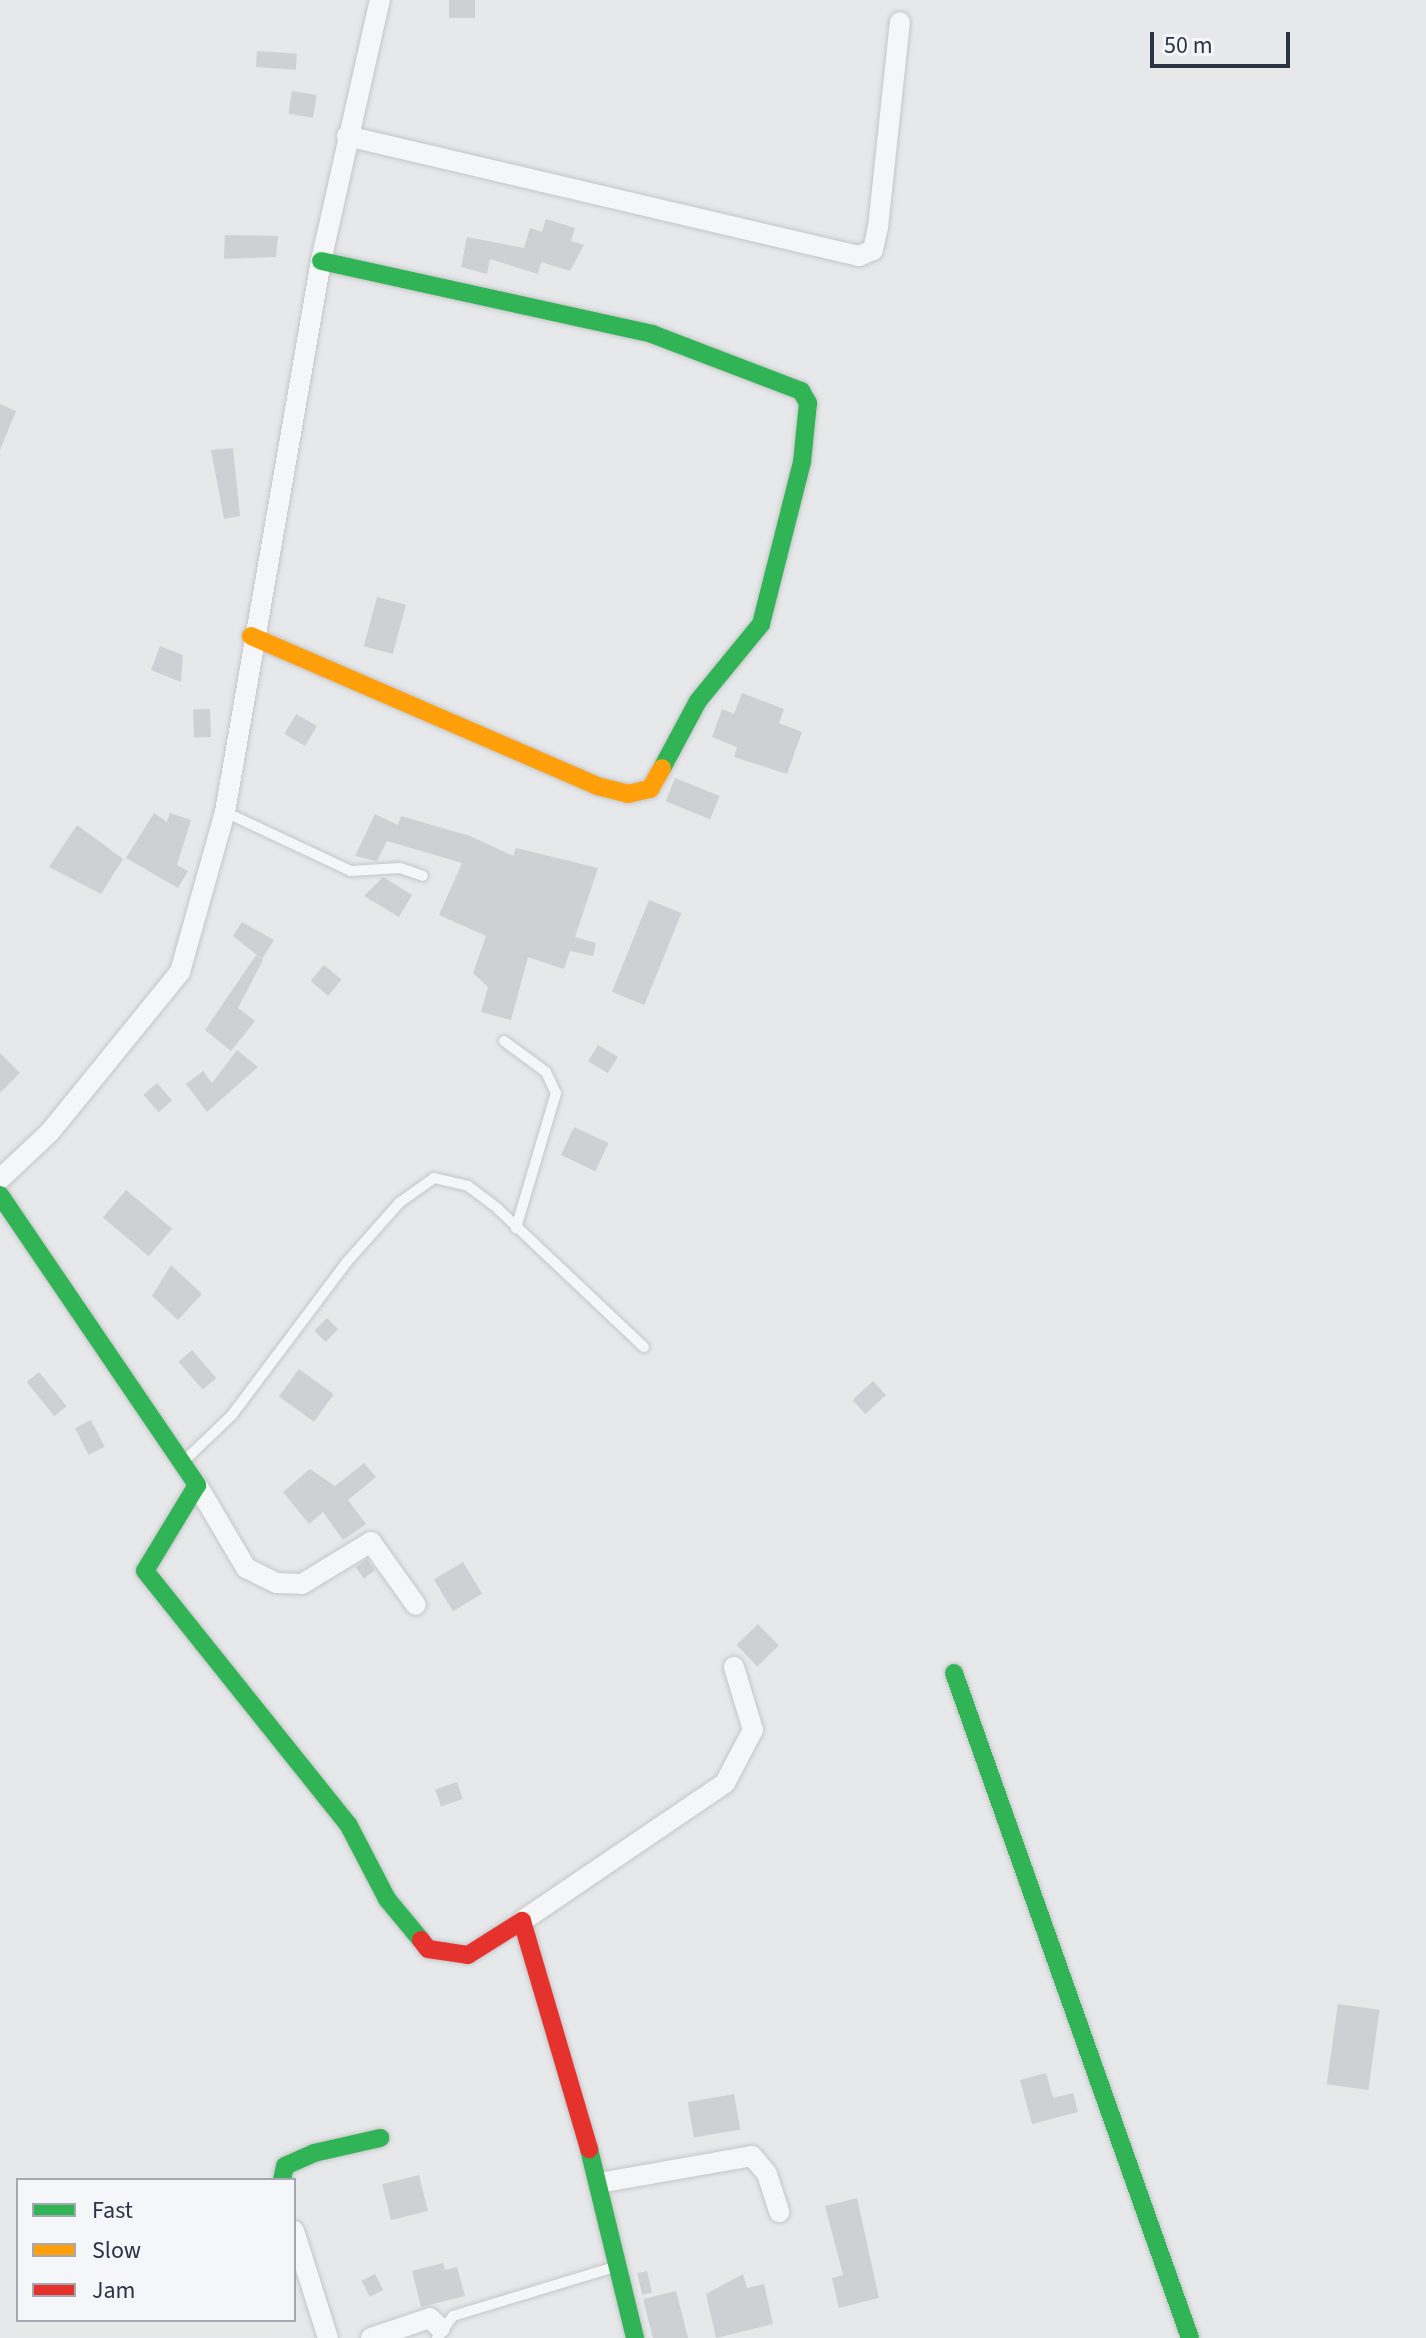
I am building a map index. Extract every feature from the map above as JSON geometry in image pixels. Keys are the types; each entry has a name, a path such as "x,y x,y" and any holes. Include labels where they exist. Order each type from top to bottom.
{"street":[{"path":"0,1179 50,1132 180,972 225,812 251,636 321,261 380,0"},
{"path":"347,136 859,256 873,250 878,227 900,22"},
{"path":"251,636 421,704 490,745 597,786 628,794 650,789 698,701 761,624 802,462 808,403 801,391 773,377 652,334 321,261"},
{"path":"0,1195 183,1462 246,1568 277,1583 302,1584 371,1542 416,1605"},
{"path":"197,1485 145,1571 348,1824 387,1899 428,1949 447,1957 468,1955 725,1783 753,1730 734,1667"},
{"path":"954,1673 1190,2338"},
{"path":"522,1921 599,2183 616,2267 635,2338"},
{"path":"282,2178 285,2166 314,2153 380,2138"},
{"path":"599,2183 752,2156 767,2174 779,2212"},
{"path":"296,2237 328,2338"},
{"path":"371,2338 430,2318 439,2333"}],"lane":[{"path":"225,812 351,871 400,868 423,876"},
{"path":"504,1041 546,1072 556,1093 516,1228"},
{"path":"183,1462 232,1415 355,1253 399,1203 434,1178 468,1186 644,1347"},
{"path":"439,2333 453,2316 616,2267"}],"building":[{"path":"449,0 475,0 475,18 449,18"},
{"path":"257,51 297,54 296,70 256,67"},
{"path":"292,91 317,95 313,118 288,114"},
{"path":"546,219 575,228 571,241 584,245 570,271 541,262 538,274 490,259 487,274 461,267 467,237 524,248 530,228 542,232"},
{"path":"225,235 278,236 276,257 224,259"},
{"path":"0,404 16,411 0,450"},
{"path":"233,448 240,516 224,519 211,450"},
{"path":"377,597 406,605 393,654 364,646"},
{"path":"160,646 183,655 181,682 151,670"},
{"path":"742,693 784,709 779,723 802,732 787,774 734,757 737,747 712,737 722,709 734,714"},
{"path":"210,709 211,737 194,738 193,710"},
{"path":"296,714 317,726 305,746 284,734"},
{"path":"675,778 720,796 710,819 666,801"},
{"path":"154,813 167,822 170,813 191,820 177,865 188,871 178,888 126,858"},
{"path":"375,814 398,825 401,816 470,836 513,856 516,848 598,868 575,937 596,943 593,956 570,951 564,969 528,957 511,1020 481,1012 488,987 473,973 486,936 439,915 462,863 387,841 377,861 355,856"},
{"path":"77,825 123,859 101,894 49,867"},
{"path":"383,877 412,895 399,917 364,896"},
{"path":"649,900 681,913 644,1005 612,992"},
{"path":"242,922 274,940 262,959 233,936"},
{"path":"256,955 263,960 238,1008 255,1021 231,1051 205,1030"},
{"path":"324,965 342,980 328,996 311,981"},
{"path":"598,1045 618,1057 608,1073 588,1061"},
{"path":"237,1050 258,1067 207,1112 186,1084 203,1071 212,1083"},
{"path":"0,1053 20,1073 0,1093"},
{"path":"157,1083 172,1100 159,1112 143,1095"},
{"path":"574,1127 608,1143 595,1171 561,1155"},
{"path":"126,1190 172,1229 149,1256 103,1218"},
{"path":"171,1265 202,1294 178,1320 152,1296"},
{"path":"327,1318 338,1329 326,1342 314,1331"},
{"path":"192,1350 216,1378 203,1390 178,1362"},
{"path":"299,1369 334,1394 314,1422 279,1397"},
{"path":"39,1372 67,1406 54,1416 27,1382"},
{"path":"873,1381 886,1395 865,1414 853,1400"},
{"path":"91,1420 105,1447 89,1455 75,1428"},
{"path":"364,1463 376,1477 348,1500 366,1524 343,1540 323,1512 309,1524 283,1492 310,1469 335,1486"},
{"path":"367,1559 375,1570 364,1579 356,1567"},
{"path":"463,1562 482,1594 453,1611 434,1580"},
{"path":"758,1624 779,1646 757,1666 736,1645"},
{"path":"457,1782 463,1799 441,1807 435,1789"},
{"path":"1338,2004 1380,2010 1368,2090 1327,2084"},
{"path":"1046,2073 1053,2098 1073,2093 1078,2112 1032,2124 1020,2080"},
{"path":"734,2094 740,2129 694,2138 688,2102"},
{"path":"419,2175 428,2211 391,2220 382,2184"},
{"path":"857,2198 879,2298 839,2308 832,2278 843,2275 825,2206"},
{"path":"443,2263 445,2270 457,2267 465,2296 421,2307 412,2271"},
{"path":"647,2271 652,2292 642,2295 637,2273"},
{"path":"375,2274 383,2290 370,2297 362,2281"},
{"path":"743,2274 747,2288 764,2284 773,2324 716,2338 706,2294"},
{"path":"676,2291 688,2338 653,2338 643,2299"}],"traffic: fast":[{"path":"321,261 652,334 801,391 808,403 802,462 761,624 698,701 662,768"},
{"path":"0,1195 197,1485 145,1571 348,1824 387,1899 421,1940"},
{"path":"954,1673 1190,2338"},
{"path":"282,2178 285,2166 314,2153 380,2138"},
{"path":"589,2149 635,2338"}],"traffic: slow":[{"path":"251,636 597,786 628,794 650,789 662,768"}],"traffic: jam":[{"path":"421,1940 428,1949 468,1955 522,1921 589,2149"}]}
